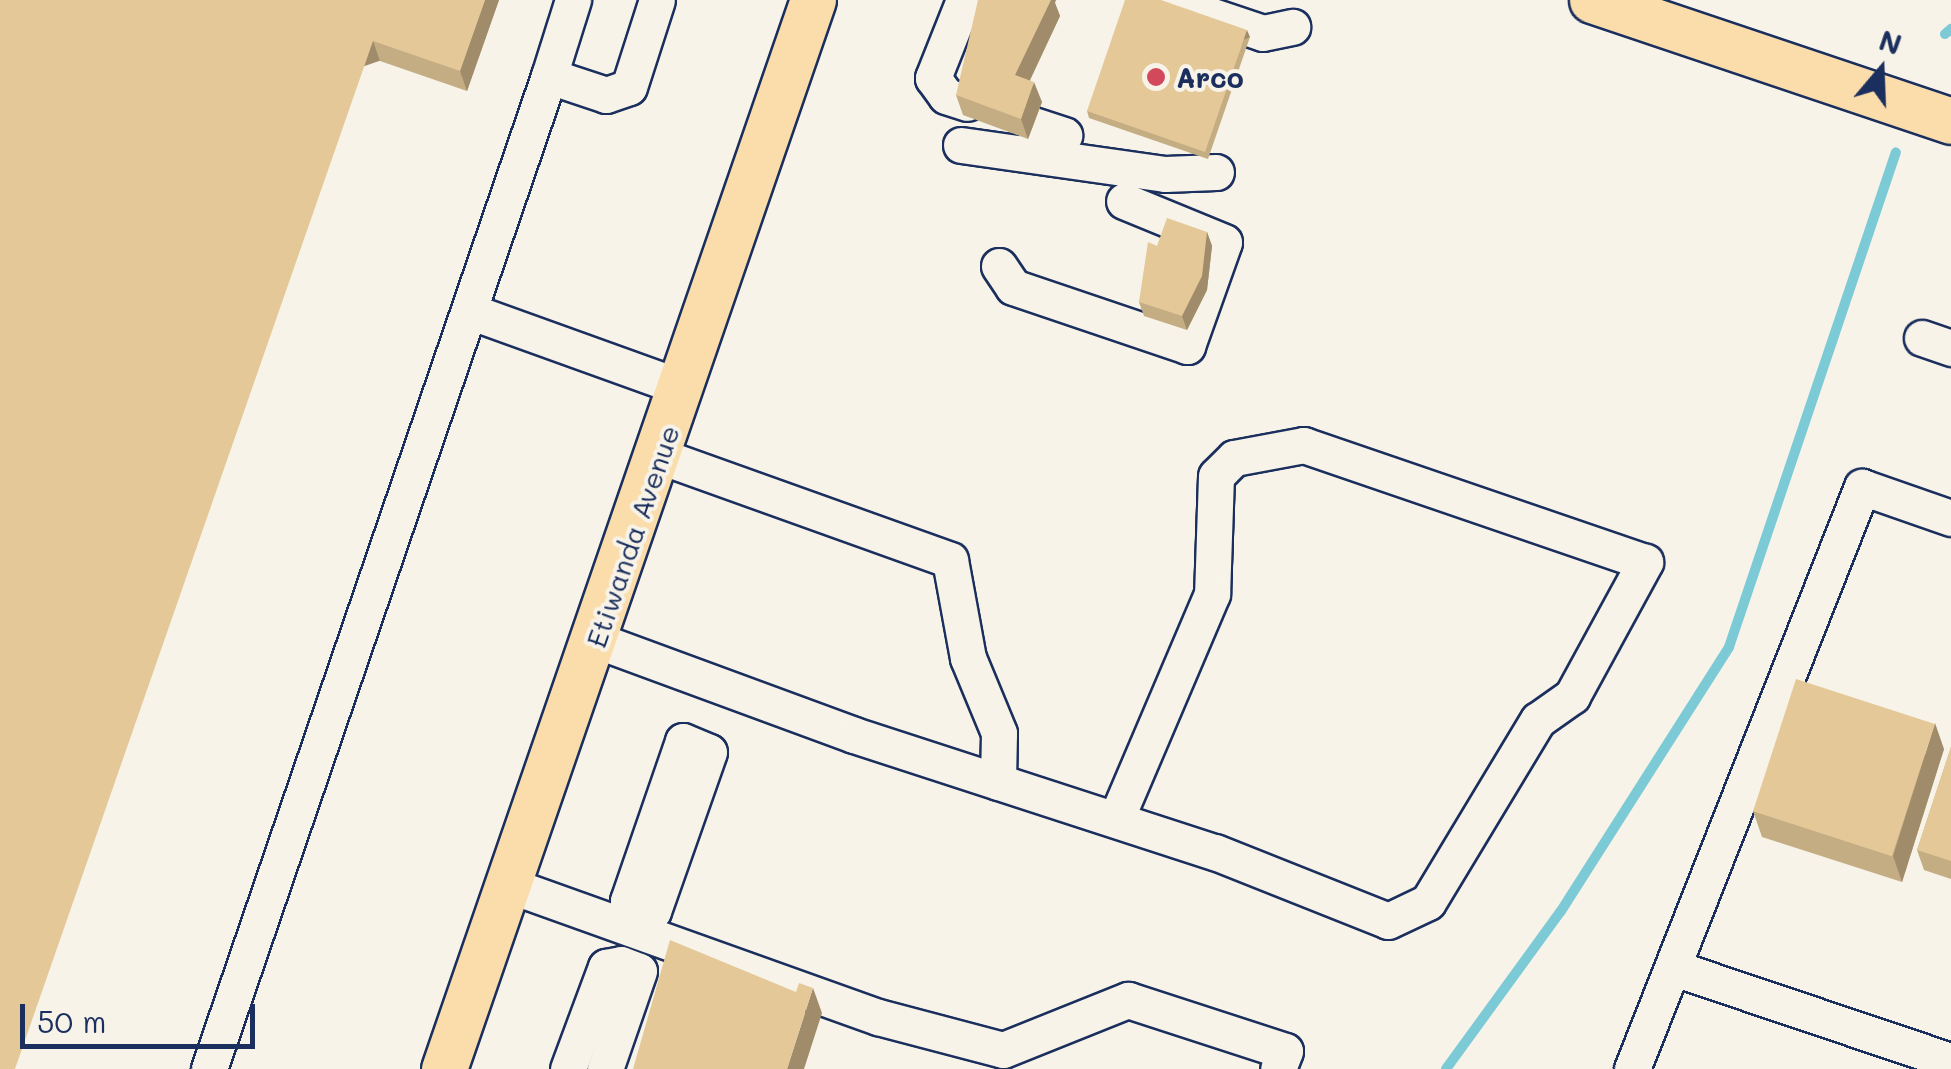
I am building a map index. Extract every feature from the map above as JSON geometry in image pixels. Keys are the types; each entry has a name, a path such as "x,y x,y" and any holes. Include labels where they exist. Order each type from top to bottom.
{"main road":[{"name":"Etiwanda Avenue","path":"444,1069 660,456 813,0"},
{"path":"1592,0 1951,121"}],"lane":[{"path":"209,1069 573,0"},
{"path":"549,76 606,95 628,87 657,0"},
{"path":"964,0 933,78 946,96 967,102"},
{"path":"1165,0 1263,33 1292,27"},
{"path":"961,145 1165,174 1216,172"},
{"path":"999,266 1012,286 1188,346 1224,242 1124,202"},
{"path":"468,311 683,388"},
{"path":"596,640 1116,820 1388,921 1411,915 1428,902 1538,720 1572,696 1646,562 1304,446 1234,458 1216,476 1212,594 1116,820"},
{"path":"660,456 950,560 968,658 999,732 998,782"},
{"path":"1632,1069 1677,969 1862,487 1951,518"},
{"path":"510,885 638,918 878,1017 1000,1060 1128,1000 1286,1051 1278,1069"},
{"path":"621,964 638,918"},
{"path":"568,1069 606,966 621,964 639,971 605,1069"},
{"path":"1677,969 1951,1061"}],"building":[{"path":"0,0 485,0 460,71 373,41 15,1069 0,1069"},
{"path":"978,0 1051,0 1015,75 1034,82 1021,119 956,95"},
{"path":"1125,0 1161,0 1247,30 1205,152 1087,111"},
{"path":"1167,218 1207,232 1202,276 1182,316 1139,302 1148,242 1157,246"},
{"path":"1796,679 1935,724 1892,856 1753,811"},
{"path":"1951,747 1951,861 1917,850"},
{"path":"670,940 796,992 799,983 813,988 787,1069 633,1069"}],"waterway":[{"path":"1945,34 1951,29"},
{"path":"1446,1069 1561,911 1729,647 1896,152"}],"place":[{"name":"Arco","path":"1156,77"}]}
